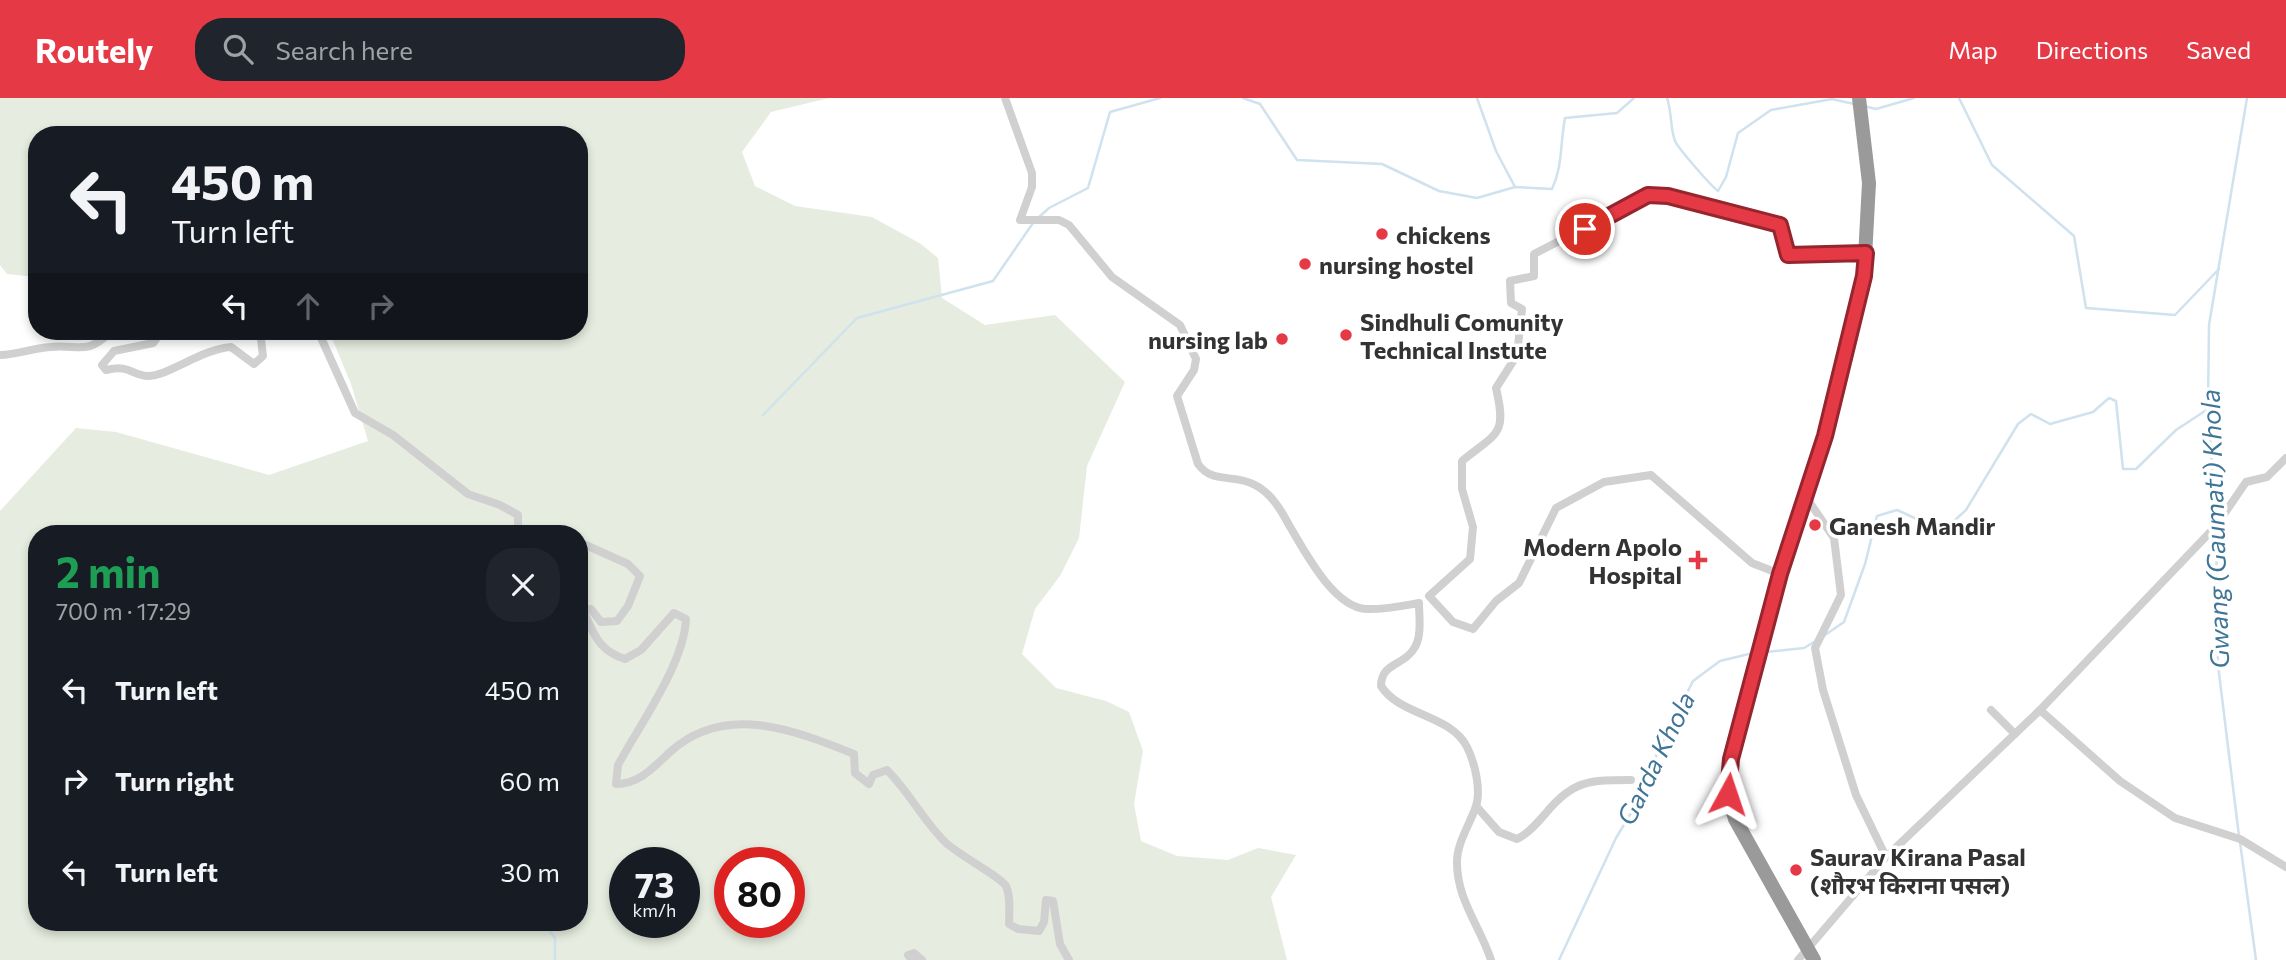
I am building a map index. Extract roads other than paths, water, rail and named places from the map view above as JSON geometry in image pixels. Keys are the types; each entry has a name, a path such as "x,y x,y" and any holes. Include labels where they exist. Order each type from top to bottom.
{"highway":[{"path":"1811,953 1735,820 1728,794 1729,771 1780,574 1825,436 1864,276 1869,183 1860,98"}],"street":[{"path":"1005,98 1032,173 1031,187 1020,220 1059,220 1069,225 1112,277 1180,325 1190,341 1196,359 1194,370 1177,396 1198,464 1212,478 1233,477 1256,485 1278,505 1329,588 1349,604 1363,609 1419,603 1470,559 1473,527 1462,489 1462,461 1498,432 1503,419 1496,388 1517,355 1522,309 1511,303 1510,281 1534,276 1534,254 1648,195 1668,196 1735,215 1770,220 1780,225 1788,255 1866,253"},
{"path":"0,355 51,346 80,350 96,346 102,340"},
{"path":"155,340 153,343 114,351 102,365 106,370 129,368 145,377 156,375 215,348 231,347 254,364 263,356 261,340"},
{"path":"322,340 355,413 393,435 468,494 500,505 517,515 518,525"},
{"path":"1798,960 1811,953 1886,857 2040,710 2216,526 2246,481 2267,477 2286,458"},
{"path":"1429,596 1453,622 1474,629 1496,601 1519,583 1556,508 1604,482 1651,475 1752,563 1780,574"},
{"path":"1806,497 1834,538 1841,595 1815,648 1823,690 1856,795 1886,857"},
{"path":"588,546 628,564 640,576 628,606 617,621 600,622 591,609 588,610"},
{"path":"1419,603 1416,645 1409,655 1387,668 1381,676 1381,686 1398,702 1452,730 1466,745 1474,767 1476,806 1457,858 1459,888 1491,960"},
{"path":"588,621 599,642 609,653 625,659 641,650 674,613 686,619 685,637 678,658 618,765 616,783 631,783 700,733 727,723 756,723 809,736 854,754 855,773 869,784 873,775 887,770 909,792 944,841 971,863 1005,884 1009,894 1009,924 1018,929 1039,931 1044,922 1046,900 1054,901 1060,944 1069,960"},
{"path":"1991,710 2015,734"},
{"path":"2040,710 2120,781 2175,817 2239,839 2286,867"},
{"path":"1476,806 1499,832 1517,839 1535,826 1562,794 1577,785 1592,780 1631,780"},
{"path":"912,960 908,955 914,953 922,960"}],"waterway":[{"path":"1038,218 1049,208 1088,188 1110,112 1160,98"},
{"path":"1243,98 1260,104 1297,160 1382,164 1439,191 1477,198 1515,187 1552,189 1560,163 1565,118 1617,113 1634,98"},
{"path":"1477,98 1496,151 1515,187"},
{"path":"1667,98 1675,141 1718,191 1726,177 1738,133 1771,110 1832,99 1854,104"},
{"path":"1864,106 1876,109 1914,98"},
{"path":"1959,98 1992,165 2074,236 2086,308 2175,315 2219,269"},
{"name":"Gwang (Gaumati) Khola","path":"2216,522 2208,409 2209,325 2247,98"},
{"path":"763,415 857,318 993,281 1033,223"},
{"name":"Garda Khola","path":"1825,635 1844,622 1865,564 1877,516 1897,510 1943,531 1966,510 2018,424 2031,414 2050,424 2093,412 2109,398 2116,401 2123,469 2136,469 2176,430 2208,409"},
{"name":"Gwang (Gaumati) Khola","path":"2216,529 2218,665 2239,836"},
{"name":"Garda Khola","path":"1766,652 1804,648 1814,642"},
{"name":"Garda Khola","path":"1559,960 1616,838 1649,783 1657,753 1693,681 1720,661 1753,653"},
{"name":"Gwang (Gaumati) Khola","path":"2240,842 2256,960"},
{"path":"550,931 555,938 555,960"}],"place":[{"name":"chickens","path":"1382,234"},
{"name":"nursing hostel","path":"1305,264"},
{"name":"Sindhuli Comunity Technical Instute","path":"1346,335"},
{"name":"nursing lab","path":"1282,339"},
{"name":"Ganesh Mandir","path":"1815,525"},
{"name":"Modern Apolo Hospital","path":"1698,560"},
{"name":"Saurav Kirana Pasal (शौरभ किराना पसल)","path":"1796,870"}]}
